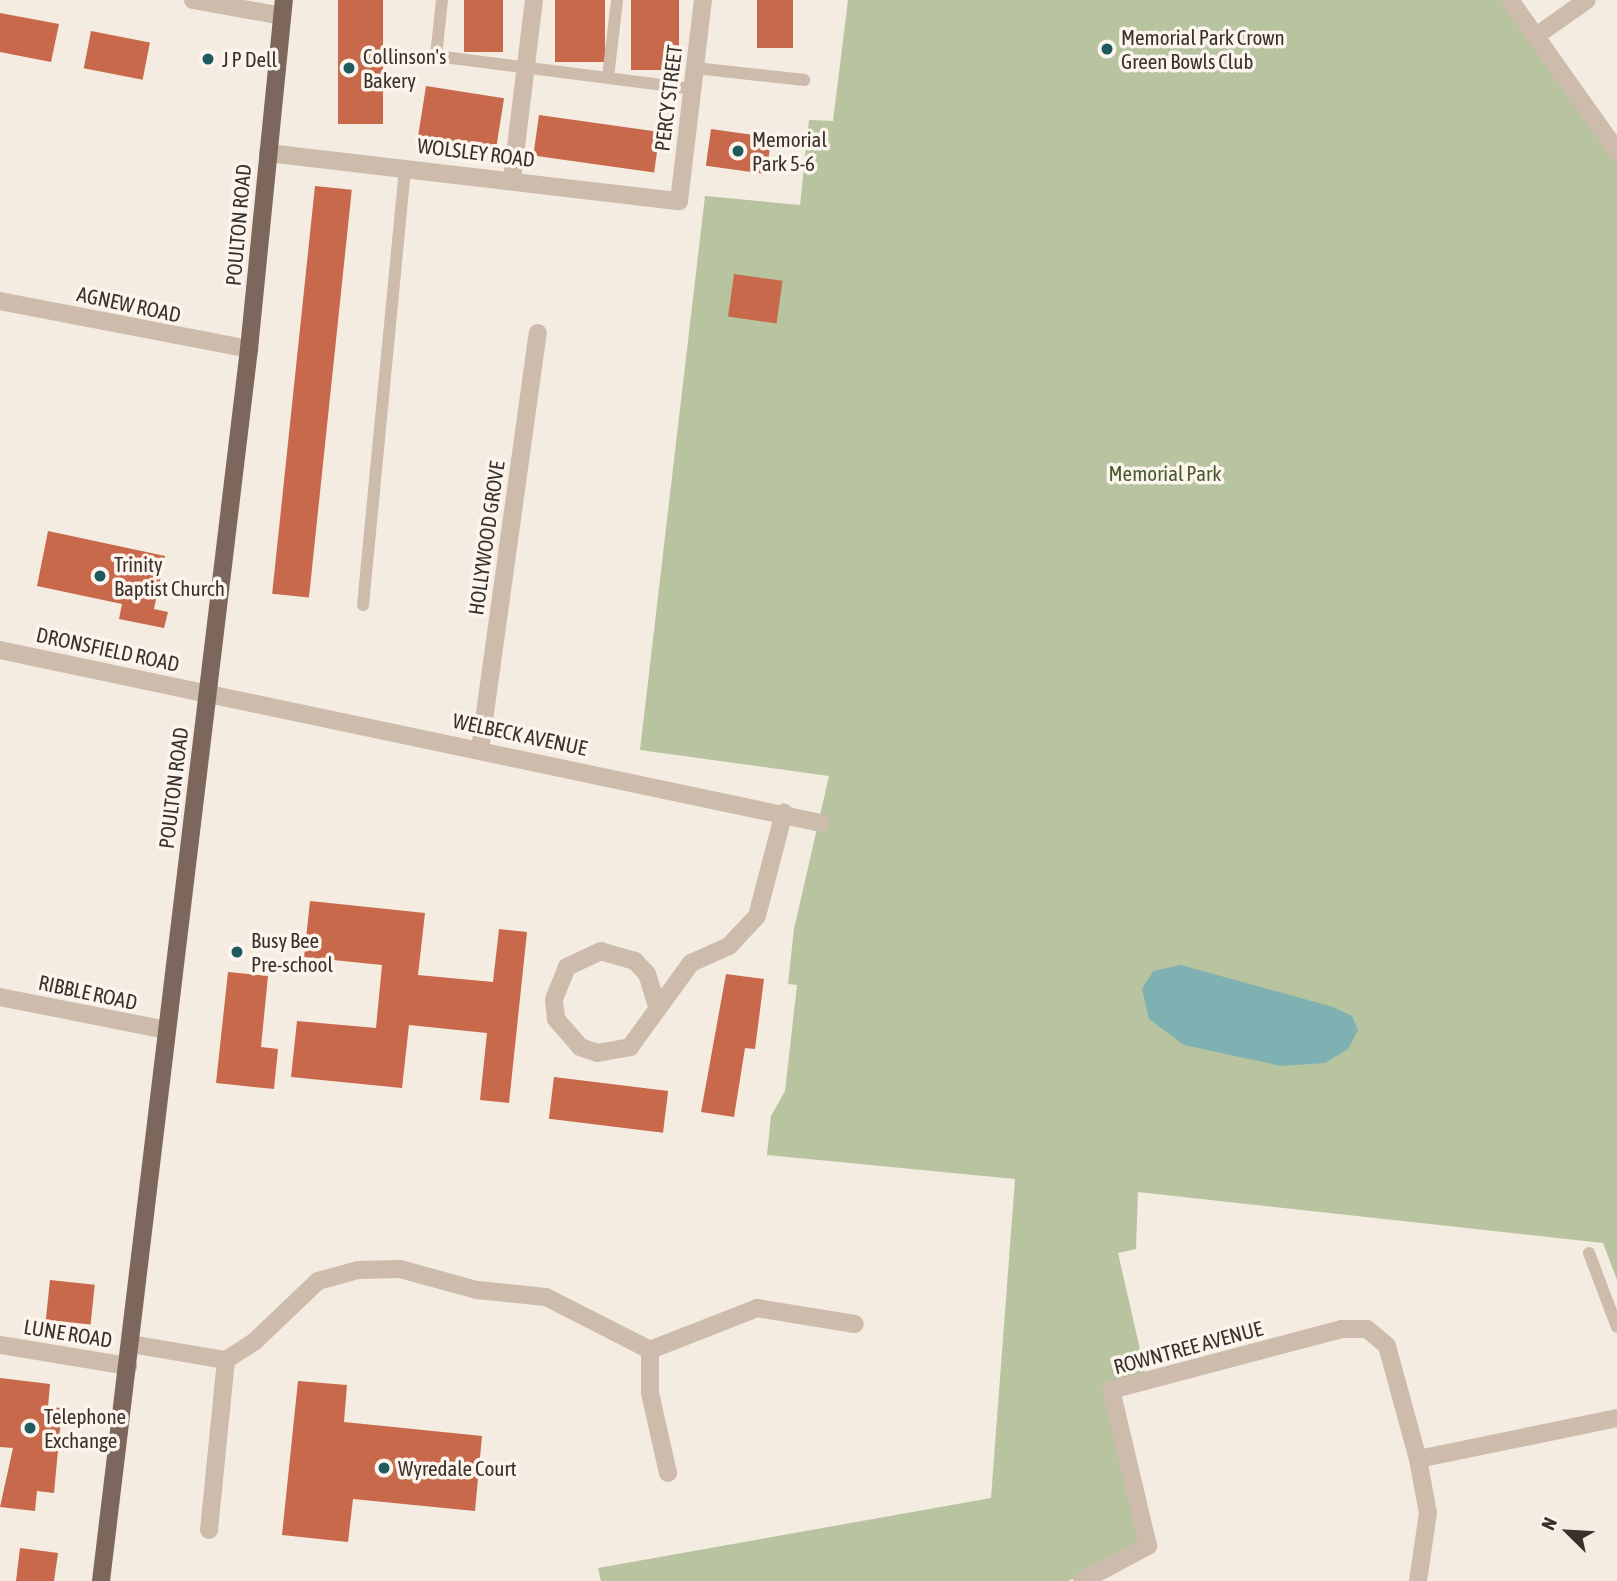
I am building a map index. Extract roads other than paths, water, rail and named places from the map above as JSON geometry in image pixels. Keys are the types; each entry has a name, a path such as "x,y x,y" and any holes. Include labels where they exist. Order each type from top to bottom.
{"main road":[{"name":"POULTON ROAD","path":"101,1581 249,349 283,8"}],"street":[{"path":"193,0 283,8"},
{"path":"512,179 534,0"},
{"name":"PERCY STREET","path":"679,201 703,0"},
{"path":"1510,0 1617,151"},
{"path":"1536,36 1587,0"},
{"name":"WOLSLEY ROAD","path":"268,153 512,179 679,201"},
{"name":"AGNEW ROAD","path":"0,301 249,349"},
{"name":"HOLLYWOOD GROVE","path":"480,748 538,333"},
{"name":"DRONSFIELD ROAD","path":"0,650 208,693"},
{"name":"WELBECK AVENUE","path":"208,693 480,748 821,823"},
{"path":"656,1003 648,974 635,961 601,951 567,967 554,1000 565,1034 597,1053 630,1047 643,1036 656,1003 691,962 729,946 757,916 784,813"},
{"name":"RIBBLE ROAD","path":"0,996 166,1030"},
{"path":"131,1344 226,1360 254,1342 318,1281 358,1269 400,1269 477,1290 546,1297 650,1350 757,1308 855,1324"},
{"name":"ROWNTREE AVENUE","path":"1082,1581 1149,1546 1111,1390 1342,1329 1367,1329 1387,1346 1418,1459 1428,1513 1418,1581"},
{"name":"LUNE ROAD","path":"0,1345 128,1366"},
{"path":"650,1350 650,1393 668,1473"},
{"path":"209,1530 226,1360"},
{"path":"1418,1459 1617,1418"}],"lane":[{"path":"442,0 436,55 692,89"},
{"path":"608,77 618,0"},
{"path":"695,68 804,80"},
{"path":"363,605 405,167"},
{"path":"1589,1254 1617,1327"}],"water":[{"path":"1181,965 1333,1007 1352,1016 1358,1030 1348,1049 1325,1063 1281,1066 1184,1045 1149,1019 1142,989 1153,971"}],"place":[{"name":"Memorial Park Crown Green Bowls Club","path":"1107,49"},
{"name":"J P Dell","path":"208,59"},
{"name":"Collinson's Bakery","path":"349,68"},
{"name":"Memorial Park 5-6","path":"738,151"},
{"name":"Trinity Baptist Church","path":"100,576"},
{"name":"Busy Bee Pre-school","path":"237,952"},
{"name":"Telephone Exchange","path":"30,1428"},
{"name":"Wyredale Court","path":"384,1468"}],"park label":[{"name":"Memorial Park","path":"1165,473"}]}
